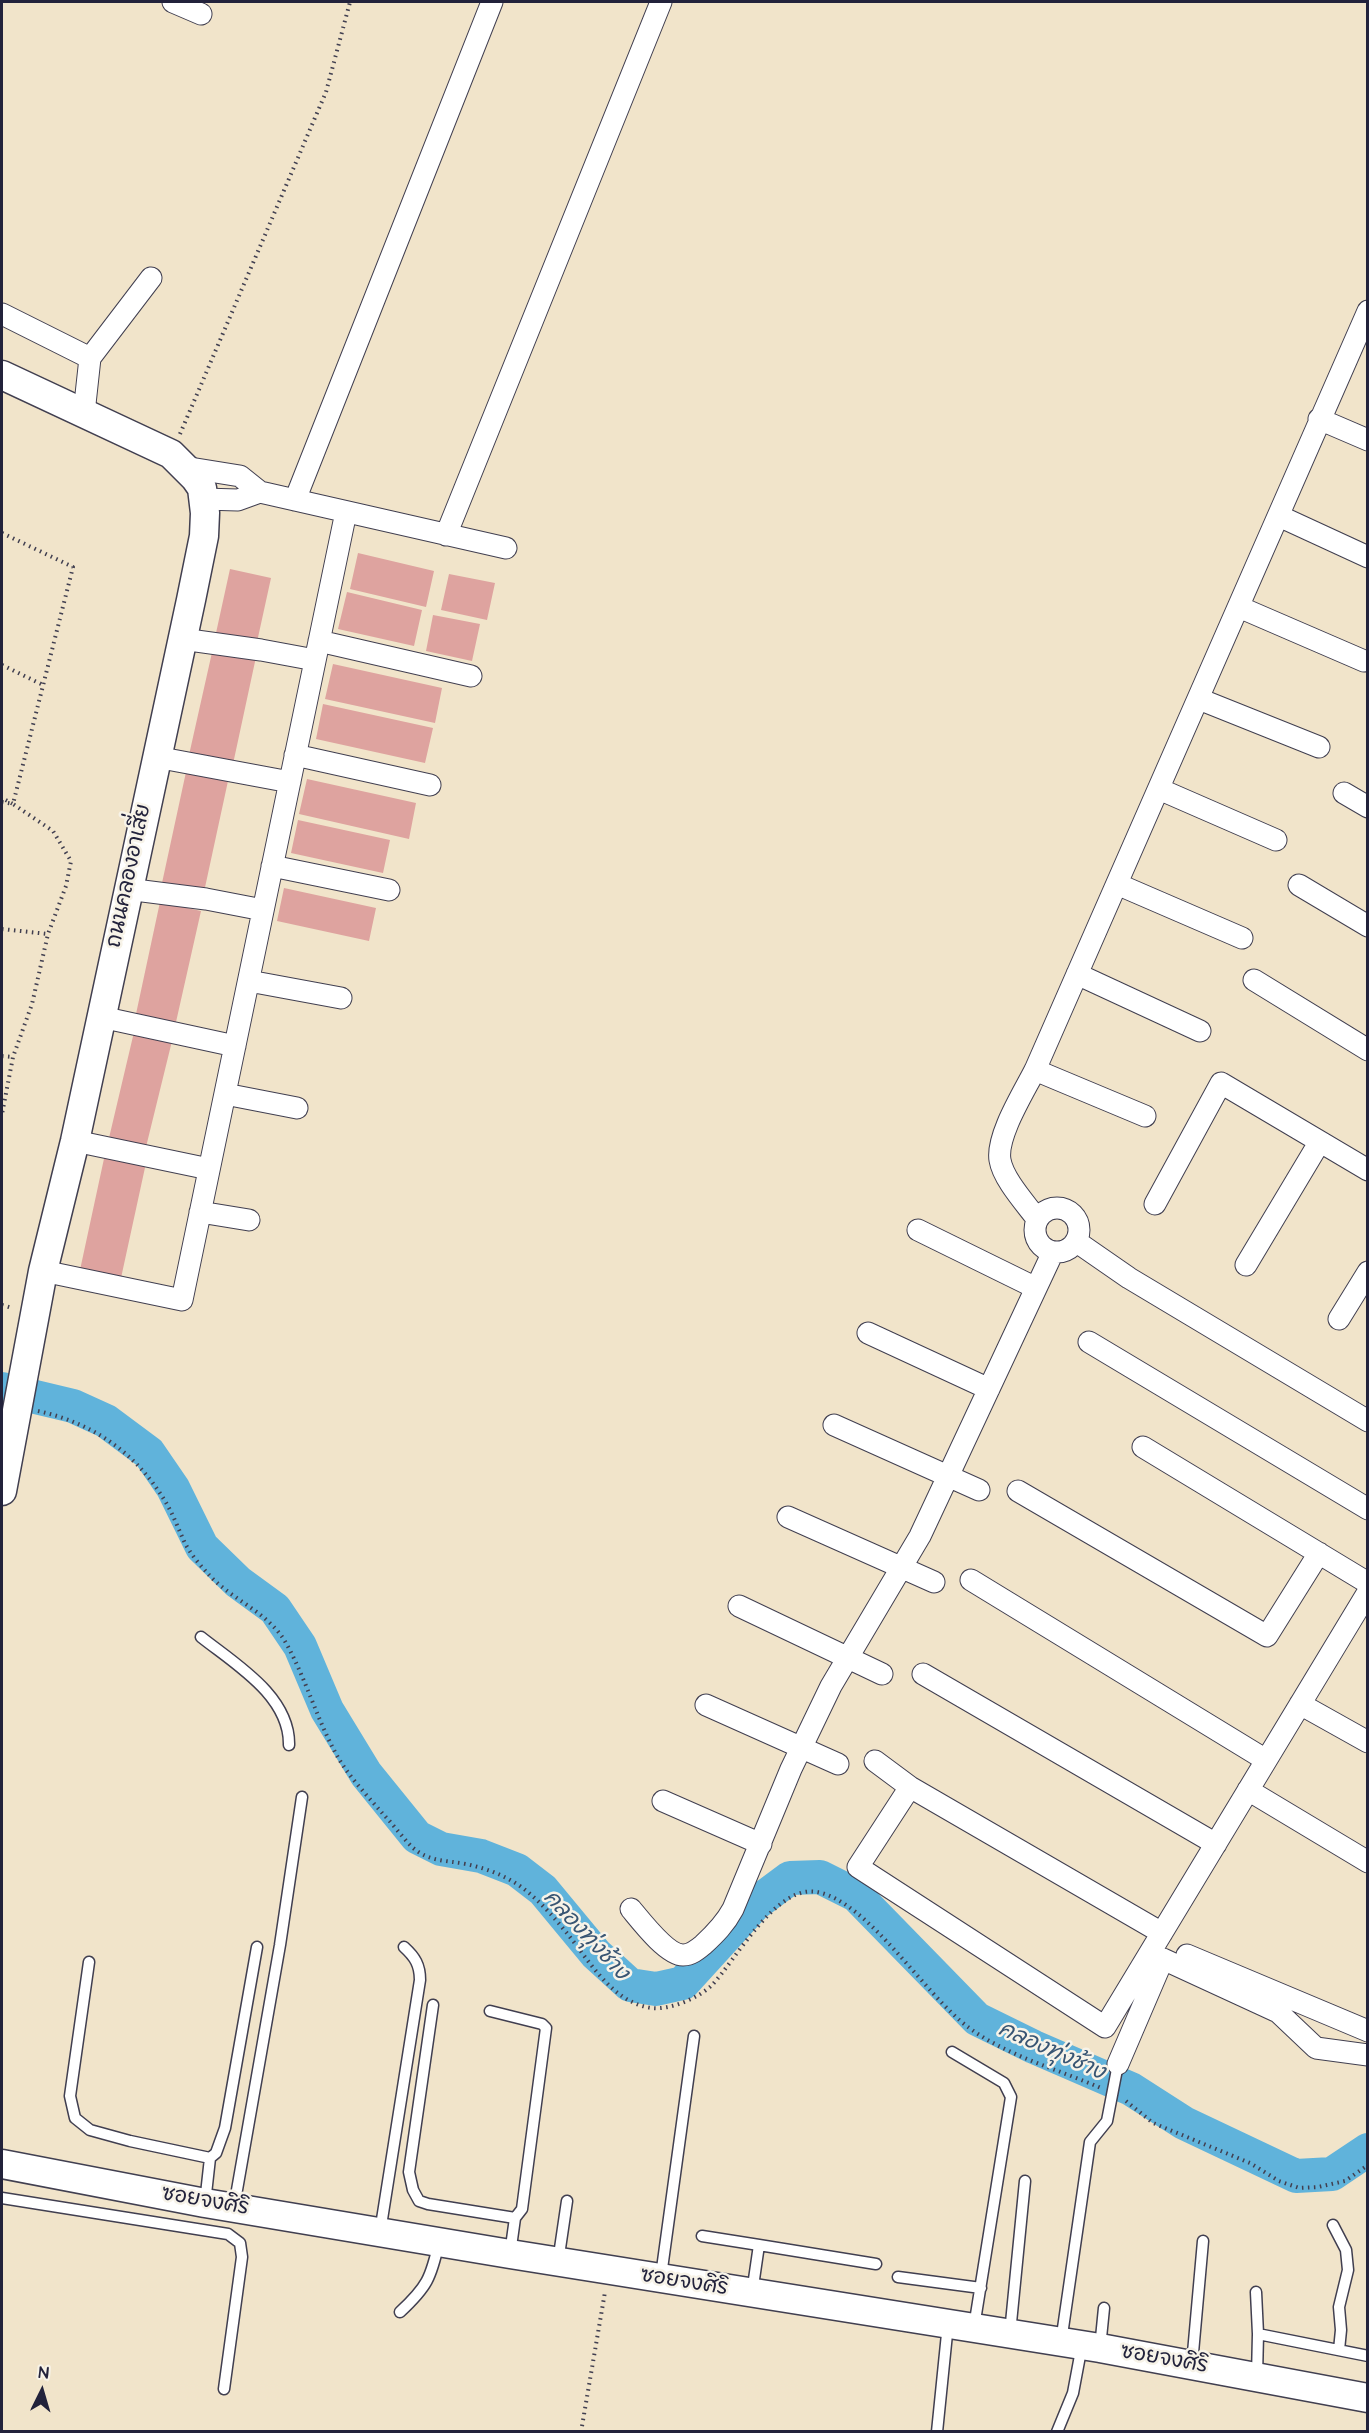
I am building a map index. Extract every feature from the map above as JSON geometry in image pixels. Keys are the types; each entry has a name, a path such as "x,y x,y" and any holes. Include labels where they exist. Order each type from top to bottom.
{"street":[{"path":"173,2 201,14"},
{"path":"295,500 492,2"},
{"path":"446,535 661,2"},
{"path":"84,413 90,358 152,278"},
{"path":"1037,1219 1011,1184 1000,1161 1002,1138 1035,1070 1159,789 1319,419 1362,337 1368,311"},
{"path":"2,314 90,358"},
{"name":"ถนนคลองอาเสี่ย","path":"2,375 84,413 178,461 202,488 205,513 204,536 75,1141 43,1270 22,1375 24,1412 2,1489"},
{"path":"1319,419 1368,440"},
{"path":"178,461 240,476 260,492 507,548"},
{"path":"203,499 238,500 260,492"},
{"path":"43,1270 182,1300 346,512"},
{"path":"1279,516 1368,557"},
{"path":"1239,607 1364,661"},
{"path":"182,639 261,650 317,650 471,676"},
{"path":"1198,699 1319,747"},
{"path":"295,756 430,784"},
{"path":"156,757 290,782"},
{"path":"1159,789 1276,840"},
{"path":"1344,793 1368,807"},
{"path":"272,866 389,890"},
{"path":"1117,884 1242,938"},
{"path":"1299,885 1368,926"},
{"path":"127,889 206,899 263,910"},
{"path":"1077,974 1200,1031"},
{"path":"1254,980 1368,1050"},
{"path":"249,981 340,998"},
{"path":"100,1017 235,1046"},
{"path":"1035,1070 1145,1116"},
{"path":"1155,1204 1221,1083 1368,1170"},
{"path":"225,1094 297,1108"},
{"path":"75,1141 209,1169"},
{"path":"1246,1264 1319,1143"},
{"path":"1050,1208 1061,1208 1071,1212 1078,1221 1080,1231 1077,1242 1071,1249 1062,1252 1044,1249 1037,1242 1034,1232 1037,1219 1050,1208"},
{"path":"200,1212 249,1220"},
{"path":"918,1230 1036,1288"},
{"path":"1077,1242 1129,1278 1368,1421"},
{"path":"631,1909 666,1947 674,1953 683,1955 694,1952 725,1923 801,1748 831,1686 921,1536 1053,1252"},
{"path":"1339,1319 1368,1272"},
{"path":"868,1333 989,1389"},
{"path":"1089,1342 1368,1509"},
{"path":"834,1425 979,1490"},
{"path":"1143,1447 1368,1582"},
{"path":"1018,1491 1267,1636 1319,1553"},
{"path":"788,1517 934,1582"},
{"path":"971,1580 1266,1761"},
{"path":"910,1787 858,1867 1105,2027 1300,1704 1360,1620 1368,1592"},
{"path":"739,1606 882,1674"},
{"path":"923,1674 1216,1844"},
{"path":"1300,1704 1368,1742"},
{"path":"706,1705 838,1764"},
{"path":"875,1761 910,1787 1159,1937 1368,2031"},
{"path":"1248,1790 1368,1862"},
{"path":"663,1801 761,1844"},
{"path":"1118,2064 1163,1959 1278,2012 1316,2048 1368,2055"},
{"name":"ซอยจงศิริ","path":"2,2164 205,2203 661,2279 1081,2345 1368,2398"}],"lane":[{"path":"201,1637 258,1682 282,1713 289,1729 289,1745"},
{"path":"234,2207 280,1945 303,1797"},
{"path":"205,2203 210,2158 216,2153 225,2128 257,1947"},
{"path":"380,2232 420,1980 420,1969 416,1959 404,1947"},
{"path":"89,1962 70,2096 75,2118 90,2130 210,2158"},
{"path":"434,2006 409,2172 413,2190 419,2201 428,2204 515,2218"},
{"path":"490,2011 542,2024 546,2028 522,2205 515,2218 510,2254"},
{"path":"661,2279 694,2036"},
{"path":"937,2432 961,2326 981,2288 1011,2097 1004,2083 952,2052"},
{"path":"1058,2432 1073,2393 1081,2345 1090,2142 1107,2121 1118,2064"},
{"path":"1010,2334 1025,2181"},
{"path":"2,2198 228,2234 240,2243 242,2257 224,2389"},
{"path":"558,2262 567,2201"},
{"path":"1333,2225 1346,2250 1348,2270 1339,2307 1341,2330 1339,2350"},
{"path":"702,2236 876,2264"},
{"path":"1192,2365 1203,2241"},
{"path":"400,2312 420,2293 428,2281 439,2242"},
{"path":"752,2293 759,2245"},
{"path":"898,2277 981,2288"},
{"path":"1257,2292 1257,2376"},
{"path":"1081,2345 1104,2308"},
{"path":"1258,2334 1368,2356"}],"path":[{"path":"178,461 326,92 350,2"},
{"path":"2,533 73,567 13,804"},
{"path":"2,665 43,685"},
{"path":"2,800 13,804 53,831 71,861 66,886 48,934 32,1004 13,1057 2,1114"},
{"path":"2,929 48,934"},
{"path":"2,1056 13,1057"},
{"path":"24,1412 66,1420 107,1438 136,1464 165,1500 185,1543 198,1562 228,1592 252,1607 275,1627 286,1643 302,1676 335,1754 356,1783 412,1847 432,1859 489,1869 518,1885 542,1904 596,1971 615,1990 632,2002 654,2008 693,1998 710,1986 748,1936 785,1901 797,1892 819,1892 846,1904 865,1920 968,2026 1037,2063 1108,2091"},
{"path":"1118,2095 1153,2123 1250,2163 1279,2181 1299,2188 1318,2187 1345,2181 1368,2165"},
{"path":"581,2432 608,2270"}],"building":[{"path":"358,553 434,571 426,607 350,589"},
{"path":"230,569 271,578 257,642 216,633"},
{"path":"449,574 495,583 487,620 441,610"},
{"path":"347,592 422,610 414,646 338,629"},
{"path":"433,615 480,624 472,661 426,651"},
{"path":"213,648 256,657 233,764 189,755"},
{"path":"333,664 442,688 435,723 325,699"},
{"path":"323,704 433,728 425,763 316,739"},
{"path":"186,772 228,781 204,892 162,883"},
{"path":"307,779 416,803 409,839 299,814"},
{"path":"298,820 390,840 383,873 291,853"},
{"path":"284,888 376,908 369,941 277,921"},
{"path":"160,902 201,911 176,1022 136,1014"},
{"path":"134,1032 172,1041 146,1147 109,1138"},
{"path":"105,1154 146,1163 121,1278 80,1270"}],"waterway":[{"name":"คลองทุ่งช้าง","path":"2,1389 73,1406 106,1421 149,1453 173,1488 202,1547 238,1582 275,1609 300,1646 327,1710 366,1774 417,1837 441,1849 481,1856 517,1870 543,1890 596,1954 630,1985 656,1989 683,1983 755,1904 790,1878 820,1877 856,1895 977,2019 1034,2047 1131,2089 1184,2123 1296,2176 1332,2174 1368,2150"}]}
